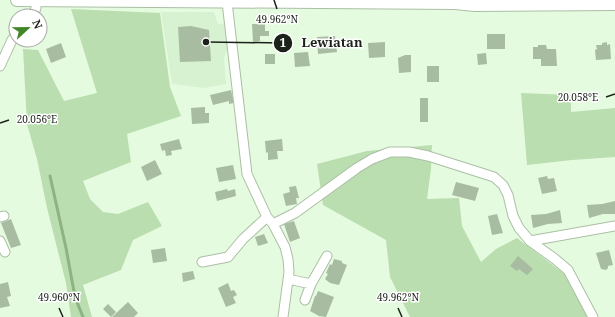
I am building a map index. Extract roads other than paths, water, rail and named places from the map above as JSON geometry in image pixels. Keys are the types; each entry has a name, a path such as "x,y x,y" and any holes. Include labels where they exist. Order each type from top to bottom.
{"main road":[{"path":"17,0 227,2 342,1 455,3 582,2 615,4"}],"street":[{"path":"227,2 247,174 284,247 288,259 288,279 283,317"},
{"path":"0,66 8,48"},
{"path":"202,262 228,257 243,239 270,220 295,213 357,168 372,159 390,152 409,152 494,177 506,189 513,216 519,228 530,241 568,270 593,317"},
{"path":"530,241 615,226"},
{"path":"0,241 5,252"},
{"path":"305,300 311,284 327,256"},
{"path":"288,279 311,284"}],"waterway":[{"path":"50,176 75,297 83,317"}],"place":[{"name":"Lewiatan","path":"206,42"}]}
